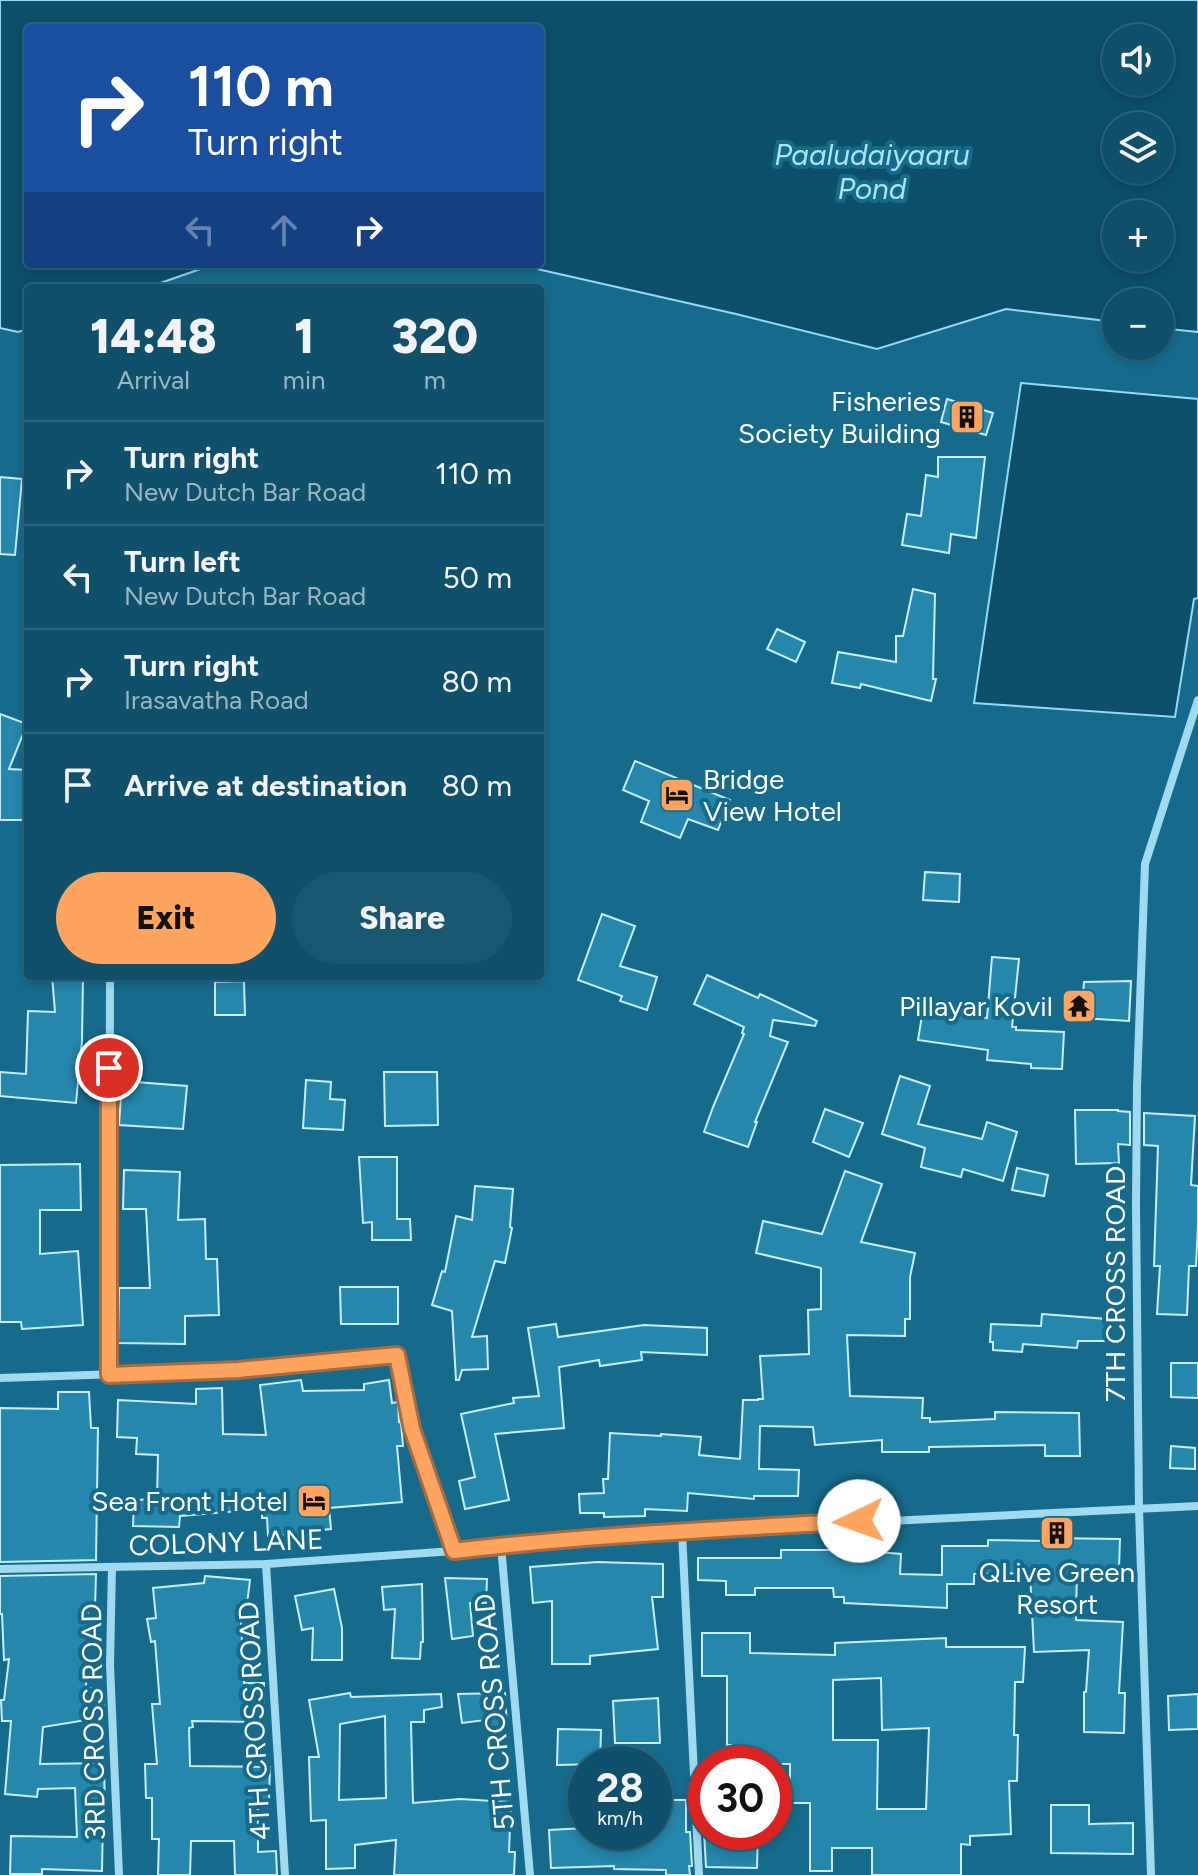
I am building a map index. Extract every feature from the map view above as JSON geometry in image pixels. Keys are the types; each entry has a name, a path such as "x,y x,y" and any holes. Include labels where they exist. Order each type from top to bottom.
{"street":[{"name":"7TH CROSS ROAD","path":"1151,1875 1139,1510 1136,1205 1145,864 1198,700"},
{"path":"109,1375 110,980"},
{"path":"0,1378 238,1370 397,1355 412,1429 454,1551"},
{"name":"COLONY LANE","path":"0,1569 266,1564 682,1532 1198,1506"},
{"path":"682,1532 699,1875"},
{"name":"5TH CROSS ROAD","path":"501,1546 530,1875"},
{"name":"4TH CROSS ROAD","path":"266,1564 285,1875"},
{"name":"3RD CROSS ROAD","path":"112,1567 110,1665 119,1875"}],"water":[{"name":"Paaludaiyaaru Pond","path":"0,0 1198,0 1198,332 1174,329 1174,288 1102,288 1102,320 1006,309 877,349 533,268 544,268 544,24 24,24 24,268 204,268 158,284 24,284 24,330 0,328"},
{"path":"1021,383 1198,399 1198,598 1194,599 1175,717 974,703"}],"building":[{"name":"Fisheries Society Building","path":"947,399 993,413 986,435 941,422"},
{"path":"938,457 985,457 976,538 951,534 949,553 902,545 907,514 921,516 926,475 938,477"},
{"path":"0,477 22,479 15,555 0,554"},
{"path":"913,589 935,594 933,679 936,679 931,701 861,684 860,688 832,683 838,652 896,662 896,636 903,636"},
{"path":"777,629 805,642 796,662 767,649"},
{"path":"0,714 24,723 24,732 9,769 24,770 24,820 0,820"},
{"name":"Bridge View Hotel","path":"635,761 730,800 718,830 688,819 680,838 641,822 649,801 623,790"},
{"path":"925,872 960,874 959,902 923,900"},
{"path":"602,914 635,926 620,966 657,977 647,1010 620,1001 622,996 578,980"},
{"path":"992,957 1019,959 1012,1027 1016,1030 1064,1032 1062,1069 1031,1068 1031,1064 987,1060 988,1050 918,1040 923,1009 987,1018"},
{"path":"707,975 758,998 760,994 817,1021 815,1026 773,1020 770,1036 788,1042 748,1147 704,1132 744,1034 744,1027 694,1004"},
{"path":"52,980 83,980 82,1041 76,1103 0,1096 0,1072 26,1074 28,1011 55,1012"},
{"path":"244,981 245,1015 215,1015 215,982"},
{"path":"1131,981 1129,1021 1081,1018 1084,982"},
{"path":"384,1072 437,1072 438,1125 385,1126"},
{"path":"900,1076 930,1086 918,1124 982,1139 987,1122 1017,1132 1003,1181 963,1169 961,1177 921,1167 925,1148 882,1134"},
{"path":"306,1080 331,1082 330,1099 345,1100 343,1130 303,1128"},
{"path":"122,1081 187,1086 183,1129 119,1125"},
{"path":"825,1109 863,1123 849,1157 813,1142"},
{"path":"1075,1110 1130,1112 1130,1145 1118,1144 1119,1163 1076,1164"},
{"path":"1144,1113 1195,1116 1191,1185 1198,1186 1198,1224 1196,1266 1189,1266 1187,1315 1157,1314 1160,1266 1154,1266 1158,1146 1144,1145"},
{"path":"359,1157 397,1157 397,1219 410,1219 411,1240 372,1240 372,1222 363,1223"},
{"path":"80,1164 81,1210 40,1210 40,1254 78,1251 83,1325 22,1329 21,1322 0,1322 0,1165"},
{"path":"1017,1168 1048,1175 1044,1196 1012,1190"},
{"path":"124,1170 180,1172 178,1220 205,1219 206,1259 217,1259 219,1315 185,1316 185,1344 118,1343 119,1288 150,1288 146,1209 123,1209"},
{"path":"845,1171 882,1184 861,1242 915,1253 910,1277 910,1319 905,1319 905,1336 847,1335 850,1396 923,1398 922,1418 930,1418 930,1422 995,1419 995,1412 1079,1413 1080,1456 1045,1456 1045,1445 929,1447 929,1452 882,1452 882,1440 815,1445 813,1427 760,1426 759,1469 799,1470 798,1496 754,1496 754,1499 688,1493 687,1511 645,1509 645,1516 604,1517 604,1513 580,1513 579,1494 604,1493 603,1479 608,1479 610,1433 701,1437 699,1455 740,1459 743,1400 763,1399 760,1356 809,1354 808,1310 821,1309 821,1268 756,1253 763,1221 822,1234"},
{"path":"475,1186 513,1189 512,1228 505,1263 495,1261 472,1337 487,1336 488,1369 462,1370 459,1380 456,1380 452,1311 432,1305 442,1271 445,1272 456,1216 472,1220"},
{"path":"340,1287 398,1287 398,1324 341,1324"},
{"path":"1042,1314 1107,1319 1107,1341 1078,1341 1077,1348 1023,1344 1022,1352 993,1350 991,1324 1041,1326"},
{"path":"556,1324 558,1337 644,1325 707,1328 707,1355 641,1352 642,1360 600,1366 599,1360 559,1367 564,1428 495,1434 509,1500 465,1509 459,1481 475,1477 461,1414 514,1403 513,1398 539,1396 528,1328"},
{"path":"1171,1363 1198,1363 1198,1398 1171,1397"},
{"path":"301,1380 303,1391 364,1390 364,1384 389,1380 392,1403 398,1402 401,1423 403,1446 397,1446 402,1502 329,1508 331,1529 321,1532 268,1536 267,1518 262,1518 262,1509 180,1516 179,1527 133,1526 134,1500 157,1499 158,1455 136,1454 137,1438 117,1437 118,1400 196,1404 196,1389 222,1388 223,1434 266,1435 260,1385"},
{"path":"58,1392 89,1392 91,1428 98,1428 96,1560 0,1562 0,1408 58,1409"},
{"path":"1171,1446 1195,1448 1195,1469 1170,1468"},
{"path":"1049,1538 1120,1539 1119,1568 1077,1568 1076,1620 1123,1622 1119,1693 1125,1693 1124,1733 1084,1732 1084,1692 1089,1650 1034,1652 1030,1573 974,1574 974,1584 947,1584 947,1608 844,1603 844,1597 834,1597 833,1588 755,1588 755,1595 726,1595 726,1581 698,1580 698,1558 781,1558 781,1550 831,1548 901,1554 900,1574 942,1575 942,1546 988,1546 988,1540 1049,1541"},
{"path":"597,1562 663,1564 663,1597 652,1597 658,1649 590,1656 590,1664 552,1664 552,1601 533,1603 530,1567"},
{"path":"96,1574 95,1608 87,1608 92,1644 87,1645 86,1689 101,1687 105,1717 43,1727 40,1764 104,1763 102,1871 42,1869 42,1874 10,1874 11,1836 77,1837 75,1788 38,1789 37,1797 5,1794 11,1721 2,1721 1,1700 4,1700 9,1659 4,1660 0,1576"},
{"path":"205,1576 250,1580 247,1604 240,1603 244,1683 264,1683 263,1722 192,1721 193,1727 189,1728 190,1766 270,1767 269,1800 258,1799 258,1852 276,1851 277,1875 235,1875 234,1841 191,1841 190,1875 158,1875 159,1839 152,1839 152,1798 146,1798 145,1764 157,1764 152,1704 160,1704 155,1641 151,1642 147,1619 156,1618 153,1588 204,1583"},
{"path":"445,1578 487,1579 486,1603 470,1603 473,1636 452,1639"},
{"path":"422,1584 423,1642 420,1659 392,1658 395,1609 384,1610 382,1587"},
{"path":"334,1589 342,1628 342,1660 312,1660 313,1628 302,1630 295,1596"},
{"path":"702,1633 750,1633 750,1653 835,1655 835,1643 946,1638 946,1647 1025,1647 1023,1682 1015,1682 1017,1781 1009,1781 1011,1834 970,1836 970,1845 961,1844 961,1875 872,1875 872,1848 832,1848 832,1871 810,1871 810,1803 792,1803 792,1746 727,1745 727,1676 702,1676","holes":["881,1678 882,1730 929,1728 926,1809 877,1809 878,1740 833,1740 833,1680"]},
{"path":"350,1693 351,1697 441,1694 442,1707 424,1710 424,1722 411,1722 413,1803 460,1799 511,1802 509,1852 515,1852 514,1875 394,1875 396,1840 355,1845 355,1868 326,1869 326,1820 311,1821 309,1757 319,1757 309,1700","holes":["385,1716 386,1798 339,1800 340,1724"]},
{"path":"505,1693 507,1726 486,1728 485,1720 462,1723 458,1694"},
{"path":"1198,1694 1198,1729 1169,1730 1168,1696"},
{"path":"658,1698 660,1743 615,1743 613,1701"},
{"path":"558,1729 601,1730 601,1746 568,1746 568,1765 557,1765"},
{"path":"672,1800 686,1800 686,1832 692,1866 689,1866 690,1875 666,1875 666,1870 614,1869 614,1866 551,1868 549,1830 568,1829 568,1850 672,1850"},
{"path":"1051,1805 1089,1805 1089,1824 1133,1823 1133,1854 1051,1853"},
{"path":"705,1850 758,1850 757,1868 706,1867"}],"place":[{"name":"Fisheries Society Building","path":"967,417"},
{"name":"Bridge View Hotel","path":"677,795"},
{"name":"Pillayar Kovil","path":"1079,1006"},
{"name":"Sea Front Hotel","path":"314,1501"},
{"name":"QLive Green Resort","path":"1057,1533"}],"route":[{"path":"109,1068 109,1375 238,1370 397,1355 412,1429 454,1551 704,1530 859,1521"}]}
